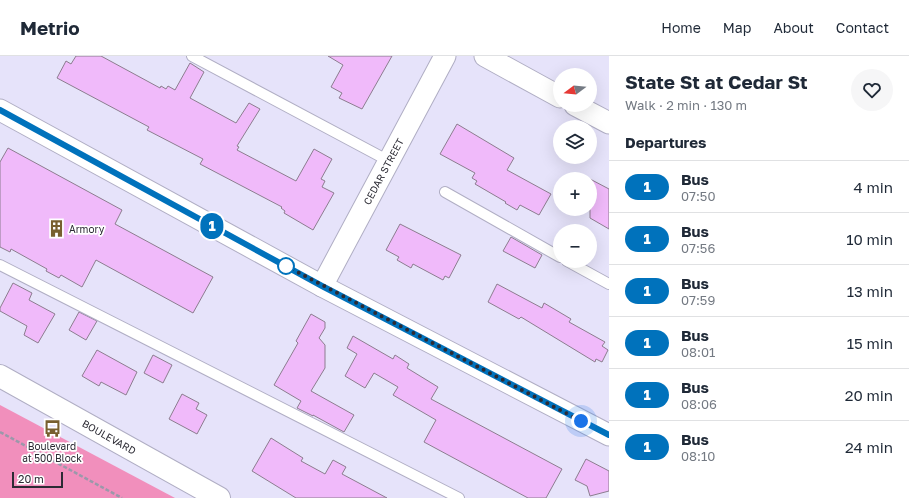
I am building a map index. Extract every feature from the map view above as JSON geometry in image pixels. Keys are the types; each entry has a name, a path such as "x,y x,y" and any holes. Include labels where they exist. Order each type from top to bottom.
{"main road":[{"name":"BOULEVARD","path":"0,376 219,498"}],"street":[{"name":"CEDAR STREET","path":"322,286 445,56"},
{"path":"485,56 553,93"},
{"path":"0,110 322,286 609,435"},
{"path":"588,112 609,123"}],"lane":[{"path":"192,56 388,161"},
{"path":"445,192 553,253"},
{"path":"0,265 459,498"},
{"path":"580,268 609,284"}],"path":[{"path":"0,432 122,498"}],"shaded area":[{"path":"0,405 175,498 0,498"}],"building":[{"path":"76,56 101,56 160,88 161,86 166,89 168,86 175,90 190,63 204,72 190,98 236,123 249,103 260,109 237,146 239,147 237,150 296,181 314,149 332,159 321,179 325,181 322,187 334,193 313,230 284,213 285,211 281,208 282,207 200,164 203,159 147,130 149,127 57,78 66,61 71,64"},
{"path":"328,56 392,56 362,109 339,98 342,93 331,87 343,65"},
{"path":"457,124 514,158 507,170 551,194 539,215 520,205 517,210 505,203 506,202 475,184 477,181 472,178 475,173 440,154"},
{"name":"Armory","path":"8,148 122,210 115,224 213,277 193,313 96,260 82,287 61,275 59,278 46,271 47,269 11,249 10,252 0,247 0,162"},
{"path":"597,183 609,189 609,229 590,218 590,216 597,216"},
{"path":"400,224 461,255 449,278 445,276 443,280 413,264 411,268 397,260 399,257 386,250"},
{"path":"511,237 542,255 535,268 503,251"},
{"path":"13,283 32,293 29,300 55,314 38,343 24,335 27,326 0,311 0,308"},
{"path":"497,284 542,308 544,303 571,319 569,322 605,342 602,346 608,350 602,362 596,359 595,362 521,317 519,319 488,302"},
{"path":"79,312 97,321 86,340 69,330"},
{"path":"311,314 325,322 325,328 319,338 325,345 325,368 311,391 354,415 344,432 297,408 301,401 274,385 298,343 296,341"},
{"path":"353,336 393,359 395,355 409,364 407,368 438,387 431,399 562,469 546,498 528,498 424,442 436,420 393,395 398,387 374,373 365,388 345,376 357,354 347,348"},
{"path":"97,350 137,372 126,395 101,382 99,386 82,376"},
{"path":"153,355 172,365 163,383 144,373"},
{"path":"182,394 199,403 196,409 207,415 197,434 169,419"},
{"path":"271,438 303,458 301,461 325,474 333,460 346,467 342,474 387,498 296,498 252,471"},
{"path":"586,459 609,471 609,491 590,496 587,486 575,480"}],"bus line":[{"name":"1","path":"0,110 322,286 609,435"}],"place":[{"name":"Armory","path":"56,229"},
{"name":"Boulevard at 500 Block","path":"52,429"}],"route":[{"path":"286,266 581,421"}]}
